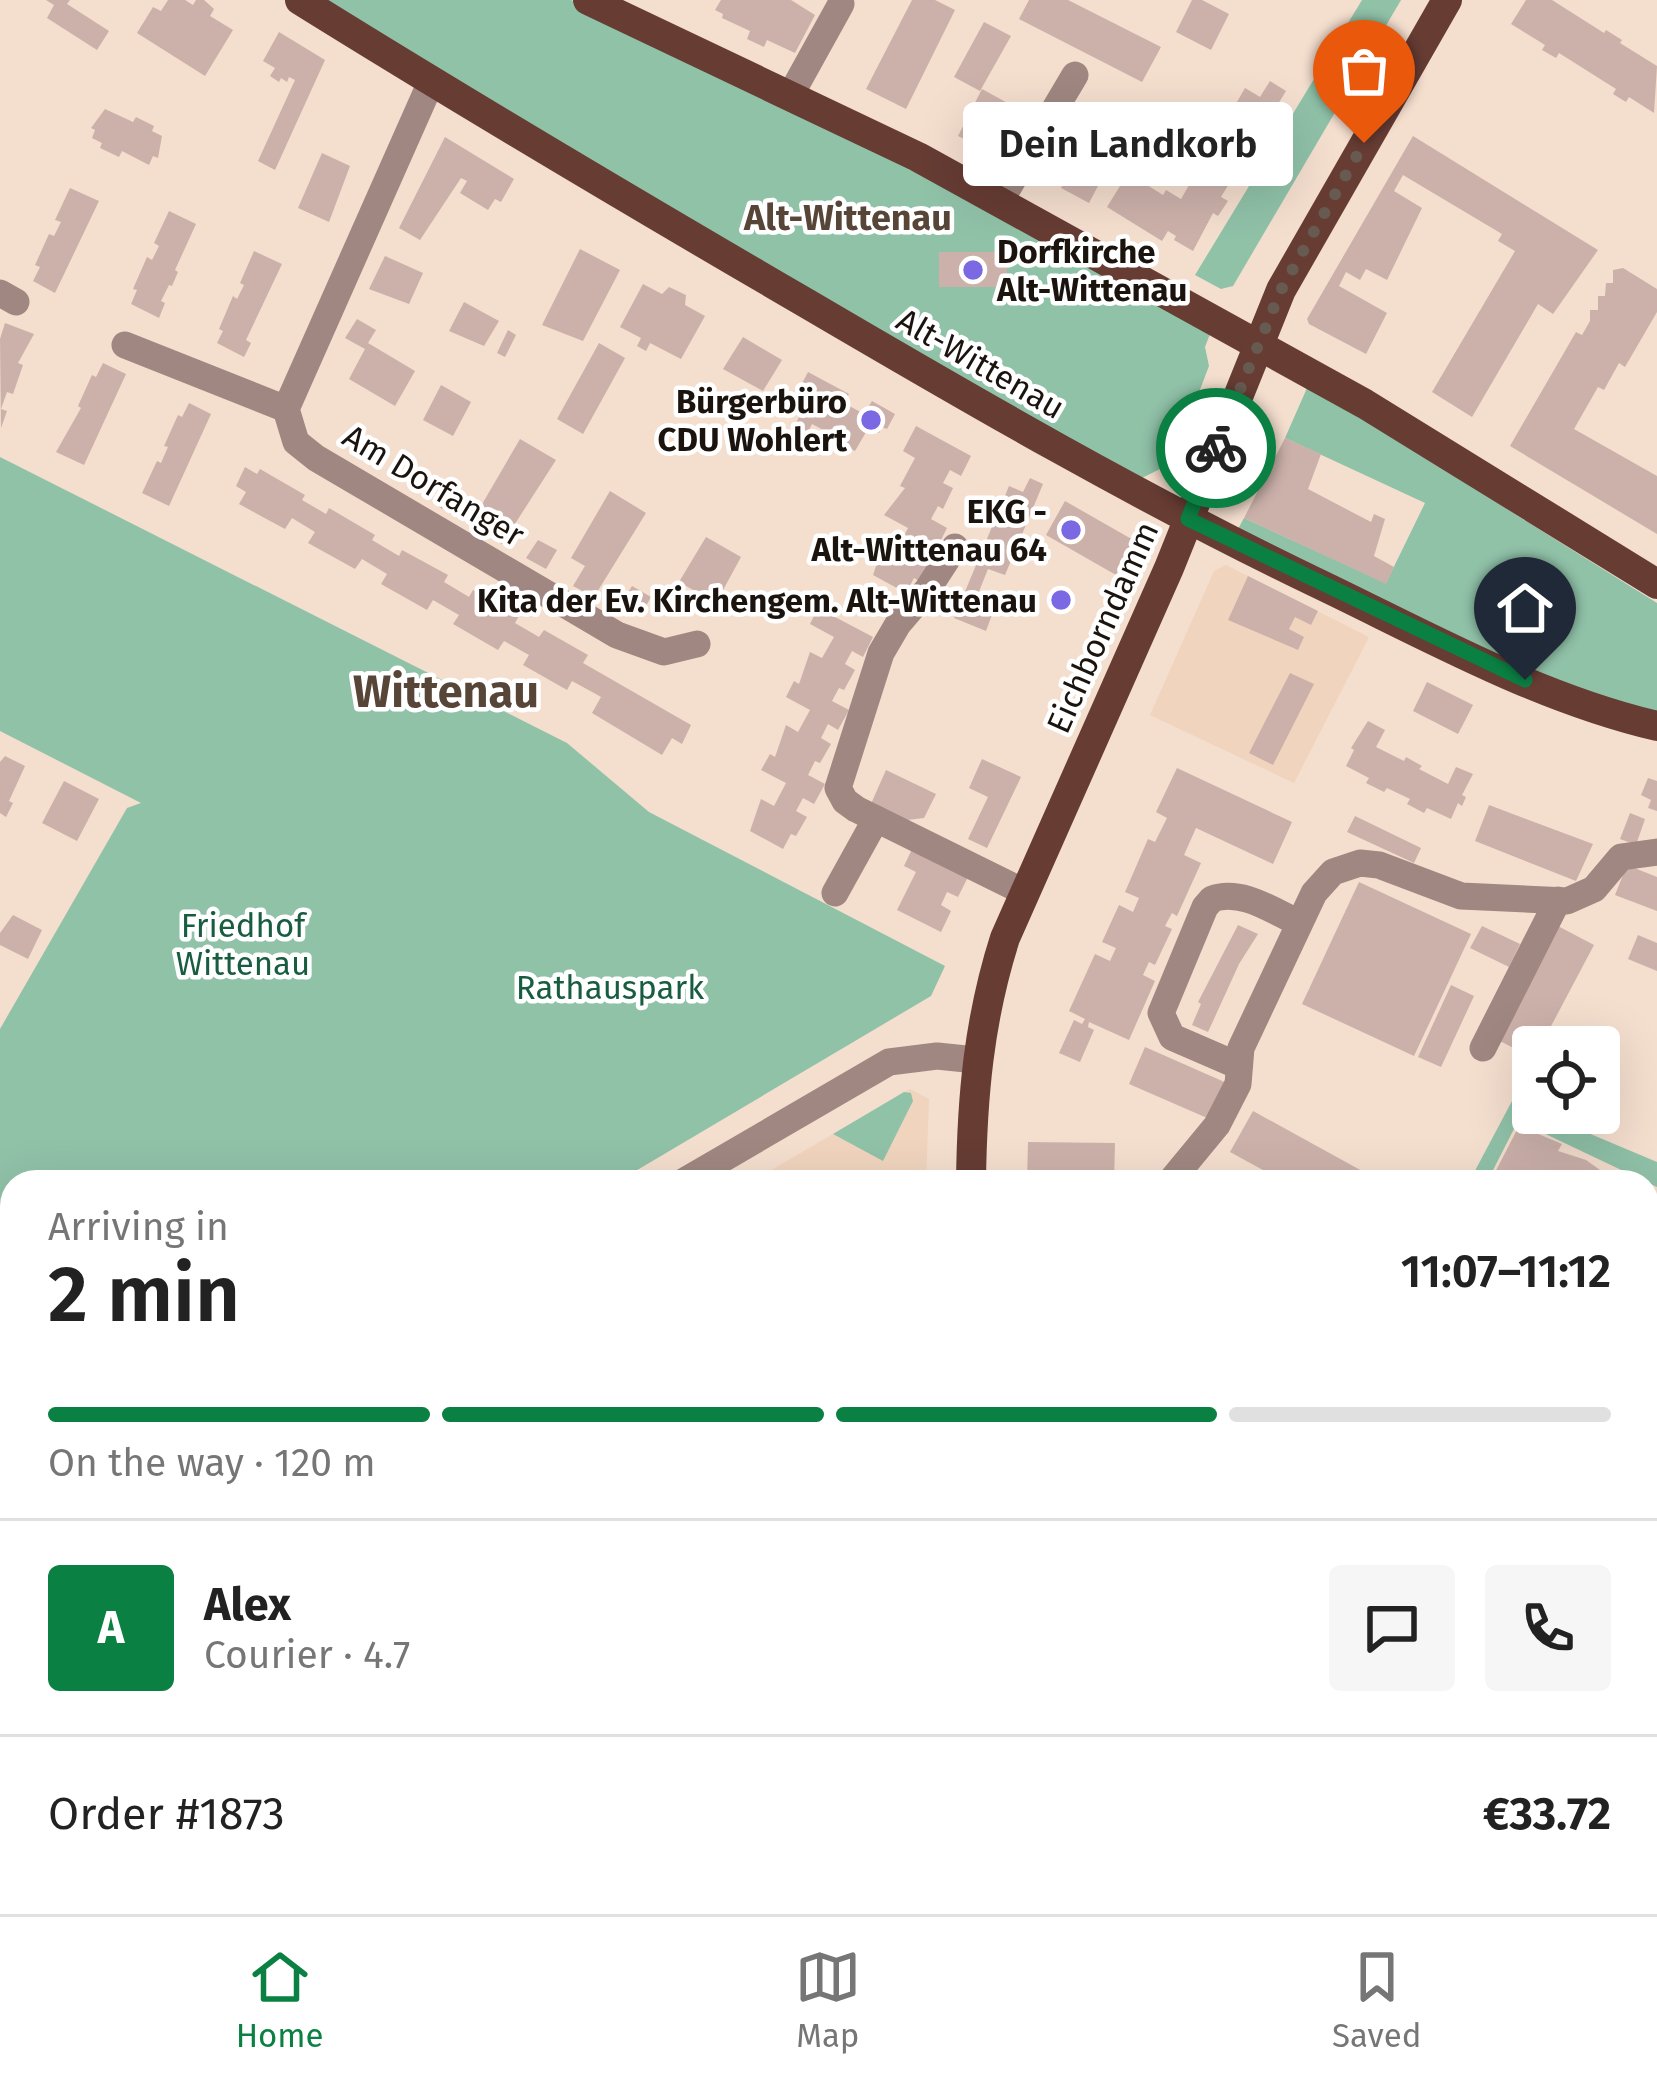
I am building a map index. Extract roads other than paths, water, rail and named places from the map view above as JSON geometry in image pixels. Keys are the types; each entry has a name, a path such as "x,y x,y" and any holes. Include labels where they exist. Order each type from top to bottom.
{"main road":[{"name":"Alt-Wittenau","path":"300,0 430,82 1002,419 1188,519 1485,664 1604,713 1657,726"},
{"path":"588,0 918,157 1365,404 1657,584"},
{"name":"Eichborndamm","path":"971,1170 976,1060 992,978 1024,892 1289,275 1447,0"}],"street":[{"path":"790,96 841,4"},
{"path":"999,203 1076,75"},
{"path":"125,345 286,409 430,82"},
{"name":"Am Dorfanger","path":"286,409 296,442 316,458 616,634 664,652 697,644"},
{"path":"955,547 881,653 839,781 845,801 1024,892"},
{"path":"835,893 876,819"},
{"path":"1180,1170 1217,1125 1238,1084 1241,1048 1314,893 1334,872 1346,865 1379,865 1461,896 1558,900 1584,896 1621,857 1657,852"},
{"path":"1239,1066 1172,1037 1163,1023 1162,1003 1212,899 1243,897 1300,923"},
{"path":"1483,1048 1558,900"},
{"path":"704,1170 889,1062 937,1056 976,1060"}],"place":[{"name":"Dein Landkorb","path":"1364,143"},
{"name":"Dorfkirche Alt-Wittenau","path":"973,270"},
{"name":"Bürgerbüro CDU Wohlert","path":"871,420"},
{"name":"EKG - Alt-Wittenau 64","path":"1071,530"},
{"name":"Kita der Ev. Kirchengem. Alt-Wittenau","path":"1061,600"}],"district":[{"name":"Alt-Wittenau","path":"848,217"},
{"name":"Wittenau","path":"446,691"}],"park label":[{"name":"Friedhof Wittenau","path":"243,944"},
{"name":"Rathauspark","path":"610,987"}]}
